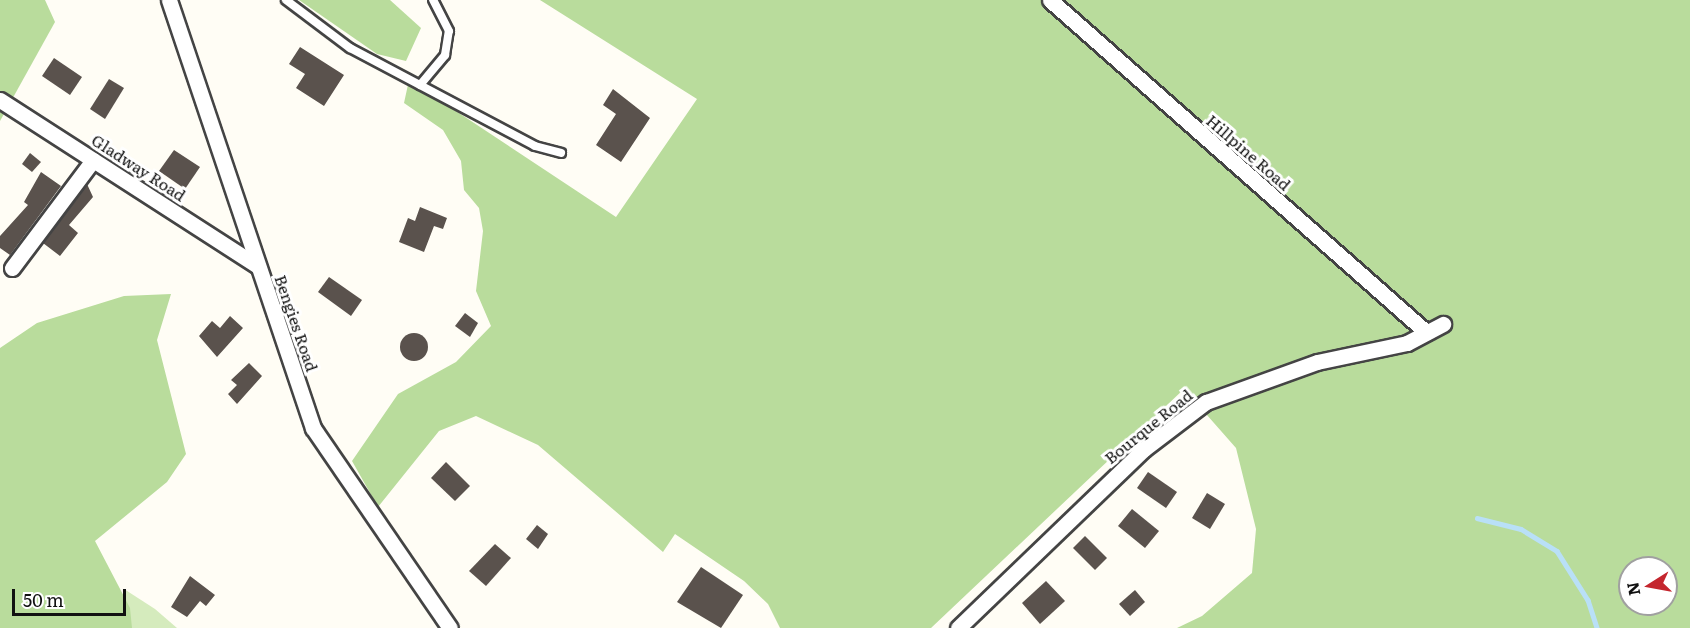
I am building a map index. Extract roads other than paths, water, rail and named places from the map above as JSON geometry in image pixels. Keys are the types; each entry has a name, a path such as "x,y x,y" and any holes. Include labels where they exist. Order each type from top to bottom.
{"street":[{"name":"Bengies Road","path":"169,0 317,435 450,628"},
{"name":"Hillpine Road","path":"1050,0 1426,332"},
{"name":"Gladway Road","path":"0,100 258,266"},
{"path":"12,268 93,160"},
{"name":"Bourque Road","path":"957,628 1104,485 1206,402 1317,362 1407,343 1443,324"}],"lane":[{"path":"286,0 350,48 535,146 561,153"},
{"path":"420,85 445,56 449,31 433,0"}],"waterway":[{"path":"1477,518 1521,529 1557,551 1588,600 1597,628"}]}
